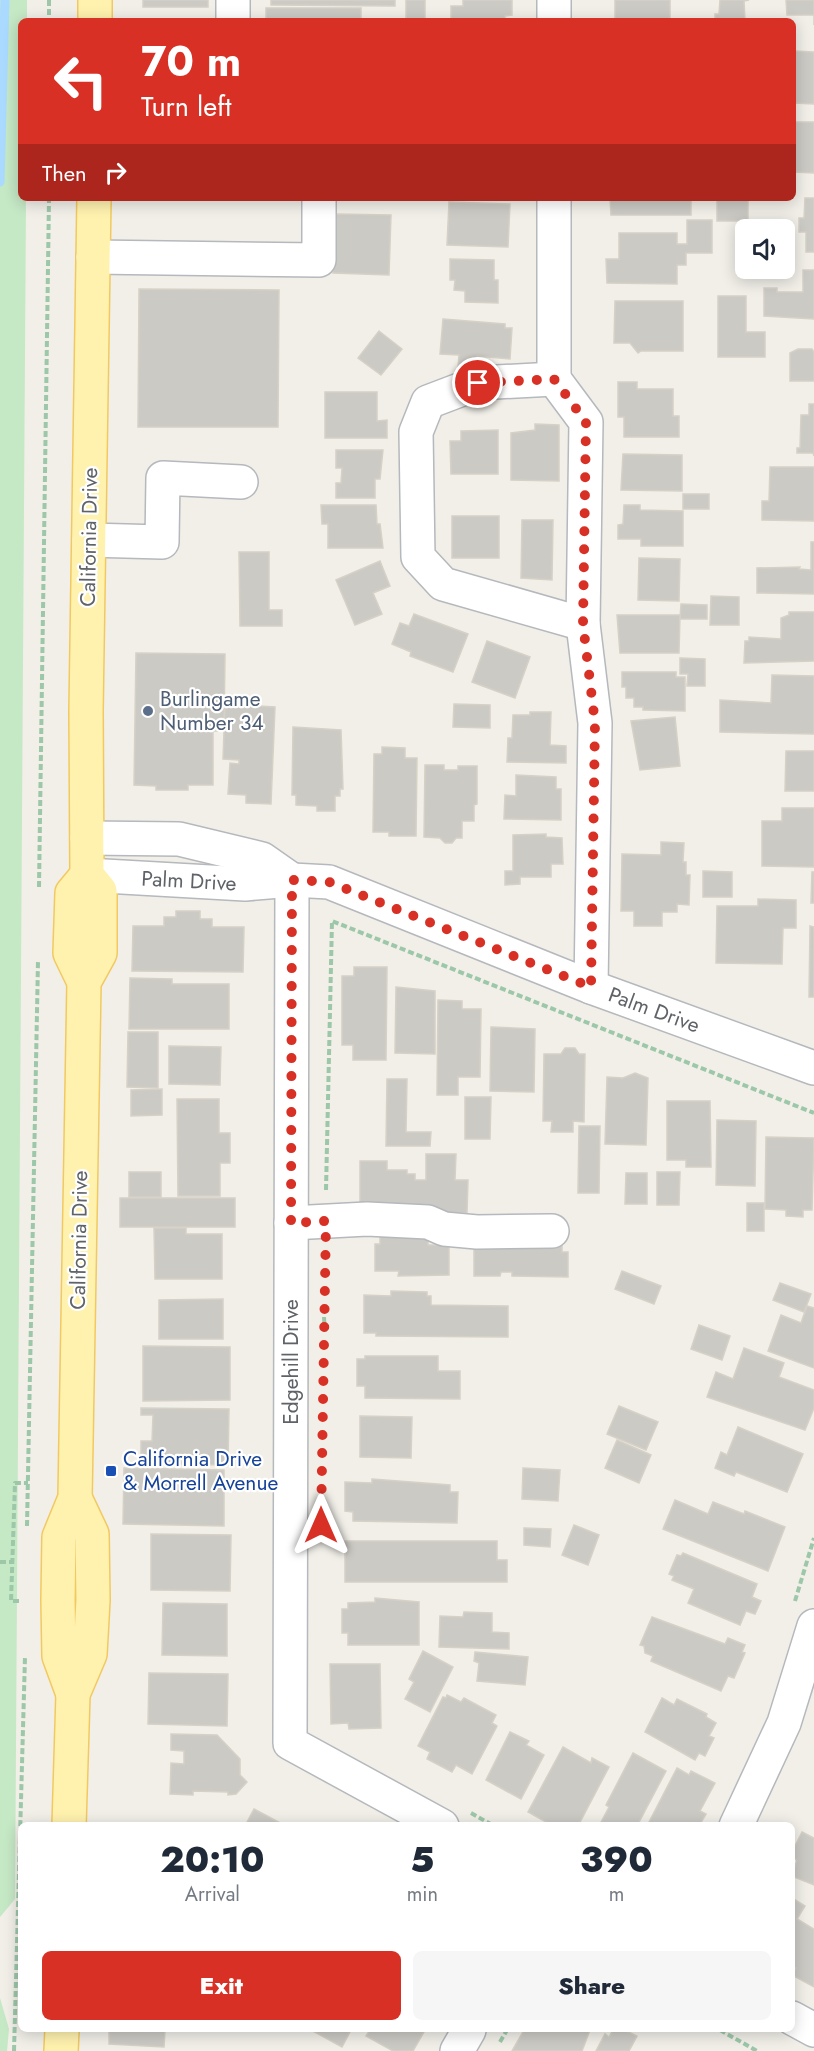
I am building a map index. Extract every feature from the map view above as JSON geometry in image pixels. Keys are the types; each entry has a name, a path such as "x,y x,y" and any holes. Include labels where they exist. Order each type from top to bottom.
{"main road":[{"path":"95,0 95,18"},
{"name":"California Drive","path":"69,1822 73,1694 59,1656 58,1600 60,1537 75,1498 84,982 70,953 72,893 87,875 94,201"},
{"path":"61,2051 62,2032"}],"street":[{"path":"233,0 233,18"},
{"path":"554,0 554,18"},
{"path":"93,257 319,260 319,201"},
{"path":"554,201 554,379 586,422 583,624 595,723 591,987"},
{"path":"554,379 478,383 428,402 416,432 418,557 443,584 583,624"},
{"path":"89,540 162,542 163,478 241,482"},
{"name":"Palm Drive","path":"87,838 179,839 262,859 292,880"},
{"name":"Palm Drive","path":"87,875 245,884 292,880 329,882 591,987 814,1068"},
{"name":"Edgehill Drive","path":"292,880 290,1743 454,1818"},
{"path":"291,1223 367,1219 428,1222 444,1229 477,1232 552,1231"},
{"path":"738,1822 784,1723 814,1626"},
{"path":"795,2020 814,2030"},
{"path":"457,2051 468,2032"}],"path":[{"path":"48,0 49,18"},
{"path":"39,891 49,201"},
{"path":"326,1221 332,921 814,1113"},
{"path":"27,1530 38,951"},
{"path":"323,1342 326,1325 324,1306"},
{"path":"19,1601 11,1601 15,1483 28,1483"},
{"path":"0,1562 13,1562"},
{"path":"20,1822 25,1647"},
{"path":"454,1818 474,1822"},
{"path":"14,2051 18,1904"},
{"path":"724,2032 757,2051"}],"green space":[{"path":"0,0 27,0 27,18 18,18 18,201 26,201 15,1899 0,1917"},
{"path":"0,1998 9,2029 7,2051 0,2051"}],"building":[{"path":"143,0 208,0 208,7 143,7"},
{"path":"271,0 395,0 395,6 271,5"},
{"path":"406,0 425,0 425,18 406,18"},
{"path":"463,0 512,0 512,15 505,16 505,18 451,18 451,6 463,6"},
{"path":"615,0 670,0 670,18 615,18"},
{"path":"720,0 749,0 744,1 745,18 715,18 715,14 719,14"},
{"path":"786,0 814,0 814,15 787,15"},
{"path":"266,8 361,8 361,18 266,18"},
{"path":"796,51 814,52 814,104 796,103"},
{"path":"796,122 814,122 814,173 796,172"},
{"path":"805,198 814,198 814,252 806,252 806,232 799,232 799,218 804,218"},
{"path":"610,201 691,201 691,215 611,215"},
{"path":"717,201 748,201 748,219 735,219 735,221 717,221"},
{"path":"449,202 510,204 508,247 447,245"},
{"path":"334,214 391,215 389,275 333,273"},
{"path":"687,220 712,220 712,253 686,253 686,265 677,265 677,284 607,283 606,259 619,259 619,233 677,233 677,244 687,244"},
{"path":"450,259 494,260 494,280 498,280 498,303 465,302 465,291 454,290 455,280 450,280"},
{"path":"803,270 814,270 814,319 764,316 764,288 777,288 777,292 803,292"},
{"path":"139,289 279,290 278,427 138,427"},
{"path":"718,296 746,296 746,332 765,332 765,357 718,357"},
{"path":"615,301 683,301 683,351 641,351 638,353 630,343 614,343"},
{"path":"443,319 505,324 505,328 512,328 510,359 477,356 476,368 458,367 459,355 440,354"},
{"path":"379,331 402,349 381,375 358,358"},
{"path":"798,349 812,349 814,352 814,381 790,381 790,353"},
{"path":"618,382 637,382 637,389 673,389 673,416 679,416 679,437 624,437 624,417 618,417"},
{"path":"325,392 377,392 377,421 387,420 387,438 325,438"},
{"path":"809,404 814,404 814,456 813,453 797,453 797,448 800,448 801,415 809,415"},
{"path":"535,424 559,425 559,481 511,480 511,433 535,430"},
{"path":"498,430 498,474 451,474 450,441 461,441 461,431"},
{"path":"336,450 383,450 380,479 375,479 375,498 336,498 336,483 341,483 342,468 336,468"},
{"path":"623,454 682,455 682,491 621,490"},
{"path":"770,467 814,467 814,521 762,520 762,501 769,501"},
{"path":"683,494 709,494 709,509 683,509"},
{"path":"321,505 376,505 377,524 380,524 383,548 328,548 328,524 322,524"},
{"path":"624,505 640,505 640,510 683,511 683,546 641,546 641,539 618,539 618,525 623,524"},
{"path":"452,516 499,516 499,558 452,558"},
{"path":"522,520 553,520 552,580 521,578"},
{"path":"811,542 814,542 814,594 757,593 757,568 800,567 799,569 811,570"},
{"path":"239,552 269,552 269,610 282,610 282,626 240,626"},
{"path":"639,558 680,559 679,601 638,600"},
{"path":"380,561 390,586 373,593 382,614 355,625 336,580"},
{"path":"711,596 739,597 739,625 710,625"},
{"path":"681,604 707,605 707,619 680,619"},
{"path":"789,612 814,612 814,661 744,663 745,641 749,641 749,637 781,639 781,618 789,615"},
{"path":"414,614 468,634 453,672 410,656 411,652 392,644 400,623 409,626"},
{"path":"617,615 680,615 679,653 620,653"},
{"path":"487,641 530,657 515,698 472,682"},
{"path":"136,653 225,654 224,731 213,731 213,785 188,785 188,790 156,790 156,786 134,785"},
{"path":"680,658 705,659 705,686 687,686 688,674 680,674"},
{"path":"622,672 676,672 676,677 685,677 685,711 643,710 643,707 634,707 634,698 626,698 626,687 622,687"},
{"path":"772,675 814,676 814,734 720,732 720,700 771,703"},
{"path":"225,704 275,707 271,804 246,803 246,795 228,794 230,763 239,764 239,760 223,759"},
{"path":"454,704 490,705 490,728 453,727"},
{"path":"530,712 551,712 550,745 566,746 566,763 507,762 508,738 512,738 513,715 530,715"},
{"path":"675,717 680,766 640,770 631,721"},
{"path":"293,727 341,730 343,789 340,789 340,796 335,796 335,811 317,811 317,806 296,805 296,795 292,795"},
{"path":"382,747 405,748 405,758 417,758 416,836 389,836 389,832 373,832 374,754 382,754"},
{"path":"786,751 814,751 814,791 785,791"},
{"path":"425,765 444,765 444,770 458,770 458,766 477,766 477,804 474,805 474,821 462,821 462,838 456,838 452,843 445,843 440,838 424,837"},
{"path":"516,775 556,777 556,789 561,789 561,820 504,819 505,795 516,796"},
{"path":"782,808 814,808 814,867 762,866 762,821 782,821"},
{"path":"546,834 546,837 562,838 563,864 551,864 551,877 520,877 520,884 505,885 505,871 513,871 513,835"},
{"path":"661,842 684,843 683,862 686,862 686,875 690,875 689,905 677,904 677,912 662,912 662,926 634,926 634,911 621,911 622,854 661,855"},
{"path":"703,871 732,872 732,897 703,897"},
{"path":"812,872 814,872 814,903 811,903"},
{"path":"758,899 796,900 796,928 783,928 782,964 716,963 717,906 758,906"},
{"path":"176,911 200,911 200,919 212,919 212,927 244,927 243,972 132,971 133,926 164,926 164,917 176,917"},
{"path":"810,926 814,927 814,997 809,997"},
{"path":"354,967 387,967 386,1060 353,1060 353,1045 342,1045 342,976 354,976"},
{"path":"130,978 172,979 172,984 229,984 229,1029 129,1029"},
{"path":"396,987 435,991 435,1054 395,1053"},
{"path":"438,1000 462,1001 462,1009 481,1009 480,1077 458,1077 458,1095 437,1095"},
{"path":"491,1027 535,1029 534,1092 490,1091"},
{"path":"128,1032 158,1032 158,1088 127,1087"},
{"path":"169,1046 221,1047 220,1085 169,1084"},
{"path":"565,1048 575,1048 579,1054 585,1054 584,1122 573,1121 573,1132 551,1132 552,1121 543,1121 544,1054 561,1054"},
{"path":"635,1073 648,1078 646,1145 605,1144 607,1077 623,1078"},
{"path":"387,1079 407,1079 406,1132 431,1132 430,1146 386,1146"},
{"path":"162,1089 162,1115 131,1116 131,1090"},
{"path":"465,1097 491,1097 490,1139 465,1139"},
{"path":"177,1099 219,1099 219,1133 230,1133 230,1163 220,1163 220,1196 178,1196"},
{"path":"667,1101 710,1101 711,1167 686,1167 686,1160 667,1160"},
{"path":"717,1120 756,1121 755,1186 716,1185"},
{"path":"579,1126 600,1126 599,1193 578,1193"},
{"path":"766,1137 814,1138 812,1210 803,1210 803,1217 786,1216 786,1210 765,1209"},
{"path":"426,1154 456,1154 455,1180 468,1180 467,1213 360,1212 360,1161 387,1161 387,1170 407,1170 407,1174 415,1174 415,1180 426,1180"},
{"path":"129,1172 161,1172 161,1197 129,1197"},
{"path":"657,1172 680,1172 679,1205 657,1205"},
{"path":"626,1173 647,1173 647,1204 625,1204"},
{"path":"120,1198 235,1198 235,1227 120,1227"},
{"path":"747,1203 764,1203 764,1231 747,1231"},
{"path":"380,1226 428,1233 428,1245 449,1245 449,1275 398,1276 399,1271 375,1271 375,1244 380,1244"},
{"path":"154,1228 186,1228 186,1234 222,1234 222,1279 155,1279"},
{"path":"484,1240 562,1241 562,1252 568,1252 568,1277 512,1276 512,1272 501,1272 500,1276 474,1276 474,1248 484,1248"},
{"path":"622,1271 661,1286 654,1304 615,1289"},
{"path":"780,1283 811,1294 804,1312 773,1300"},
{"path":"391,1291 427,1292 427,1296 431,1296 431,1305 508,1306 508,1337 376,1336 376,1333 364,1333 364,1295 391,1296"},
{"path":"223,1299 223,1339 159,1339 159,1300"},
{"path":"807,1306 814,1308 814,1368 768,1351 781,1315 801,1323"},
{"path":"699,1325 730,1336 722,1360 691,1349"},
{"path":"143,1346 230,1347 230,1400 143,1401"},
{"path":"744,1348 784,1363 779,1377 814,1390 814,1408 805,1430 707,1397 716,1372 733,1379"},
{"path":"365,1356 438,1356 438,1371 460,1371 460,1399 365,1398 365,1386 357,1386 357,1359 365,1359"},
{"path":"619,1406 658,1422 646,1450 607,1434"},
{"path":"141,1408 229,1409 228,1465 141,1464 141,1441 152,1441 153,1415 141,1415"},
{"path":"360,1416 412,1417 411,1458 360,1457"},
{"path":"738,1427 803,1454 787,1492 736,1472 734,1476 715,1468 721,1452 727,1455"},
{"path":"617,1440 651,1455 639,1483 605,1468"},
{"path":"124,1468 224,1470 224,1526 123,1524"},
{"path":"523,1468 560,1470 558,1501 522,1499"},
{"path":"372,1479 450,1485 450,1492 458,1492 457,1523 353,1521 353,1512 345,1511 345,1482 372,1483"},
{"path":"675,1500 708,1514 713,1502 744,1514 745,1511 785,1527 768,1571 663,1529"},
{"path":"574,1525 599,1535 588,1565 562,1555"},
{"path":"524,1528 551,1529 550,1547 524,1545"},
{"path":"151,1534 231,1535 230,1591 151,1590"},
{"path":"345,1541 497,1541 497,1560 507,1560 507,1582 345,1582"},
{"path":"683,1553 757,1584 752,1597 761,1601 755,1614 746,1611 740,1625 688,1603 694,1589 672,1580 674,1576 669,1574 677,1555 681,1556"},
{"path":"375,1598 419,1602 419,1645 348,1645 348,1633 342,1633 342,1609 348,1609 348,1603 375,1602"},
{"path":"163,1603 227,1604 227,1656 162,1655"},
{"path":"464,1612 492,1613 492,1632 509,1633 509,1649 439,1647 440,1616 463,1617"},
{"path":"652,1617 725,1644 728,1638 745,1645 742,1652 745,1653 734,1678 728,1676 721,1691 651,1661 653,1656 645,1653 644,1646 640,1645"},
{"path":"423,1651 453,1667 430,1712 405,1699 414,1682 409,1679"},
{"path":"475,1652 528,1657 525,1685 477,1681 479,1663 474,1661"},
{"path":"330,1664 380,1664 381,1728 349,1729 348,1723 331,1724"},
{"path":"149,1673 228,1674 227,1726 148,1724"},
{"path":"447,1695 461,1702 464,1698 496,1715 492,1723 497,1726 472,1774 456,1765 452,1772 427,1759 430,1752 418,1746 443,1697 446,1698"},
{"path":"662,1698 674,1705 677,1699 707,1714 706,1717 716,1723 709,1736 714,1738 705,1756 699,1753 695,1760 645,1732"},
{"path":"510,1732 529,1741 526,1745 544,1755 521,1799 486,1780"},
{"path":"171,1734 217,1735 240,1759 240,1775 247,1782 236,1794 193,1791 193,1795 170,1794 171,1763 184,1764 184,1751 171,1750"},
{"path":"563,1747 591,1763 592,1758 609,1767 580,1822 546,1822 528,1812"},
{"path":"633,1753 666,1771 639,1822 601,1822 609,1807 606,1805"},
{"path":"677,1768 689,1775 691,1771 715,1783 700,1811 706,1814 701,1822 649,1822"},
{"path":"254,1809 278,1822 247,1822"},
{"path":"802,1832 814,1838 814,1885 795,1877 797,1860 795,1859 795,1846"},
{"path":"795,1900 805,1906 797,1919 814,1929 814,1987 795,1977"},
{"path":"109,2032 165,2032 164,2047 109,2044"},
{"path":"315,2032 350,2032 342,2047"},
{"path":"369,2032 424,2032 413,2051 393,2051 366,2036"},
{"path":"523,2032 589,2032 582,2051 512,2051"},
{"path":"612,2032 628,2032 637,2036 629,2051 596,2051 605,2034 609,2037"}],"waterway":[{"path":"0,182 5,0"}],"place":[{"name":"Burlingame Number 34","path":"148,711"},
{"name":"California Drive & Morrell Avenue","path":"111,1471"}],"route":[{"path":"321,1525 326,1221 291,1223 292,880 329,882 591,987 595,723 583,624 586,422 554,379 478,383"}]}
